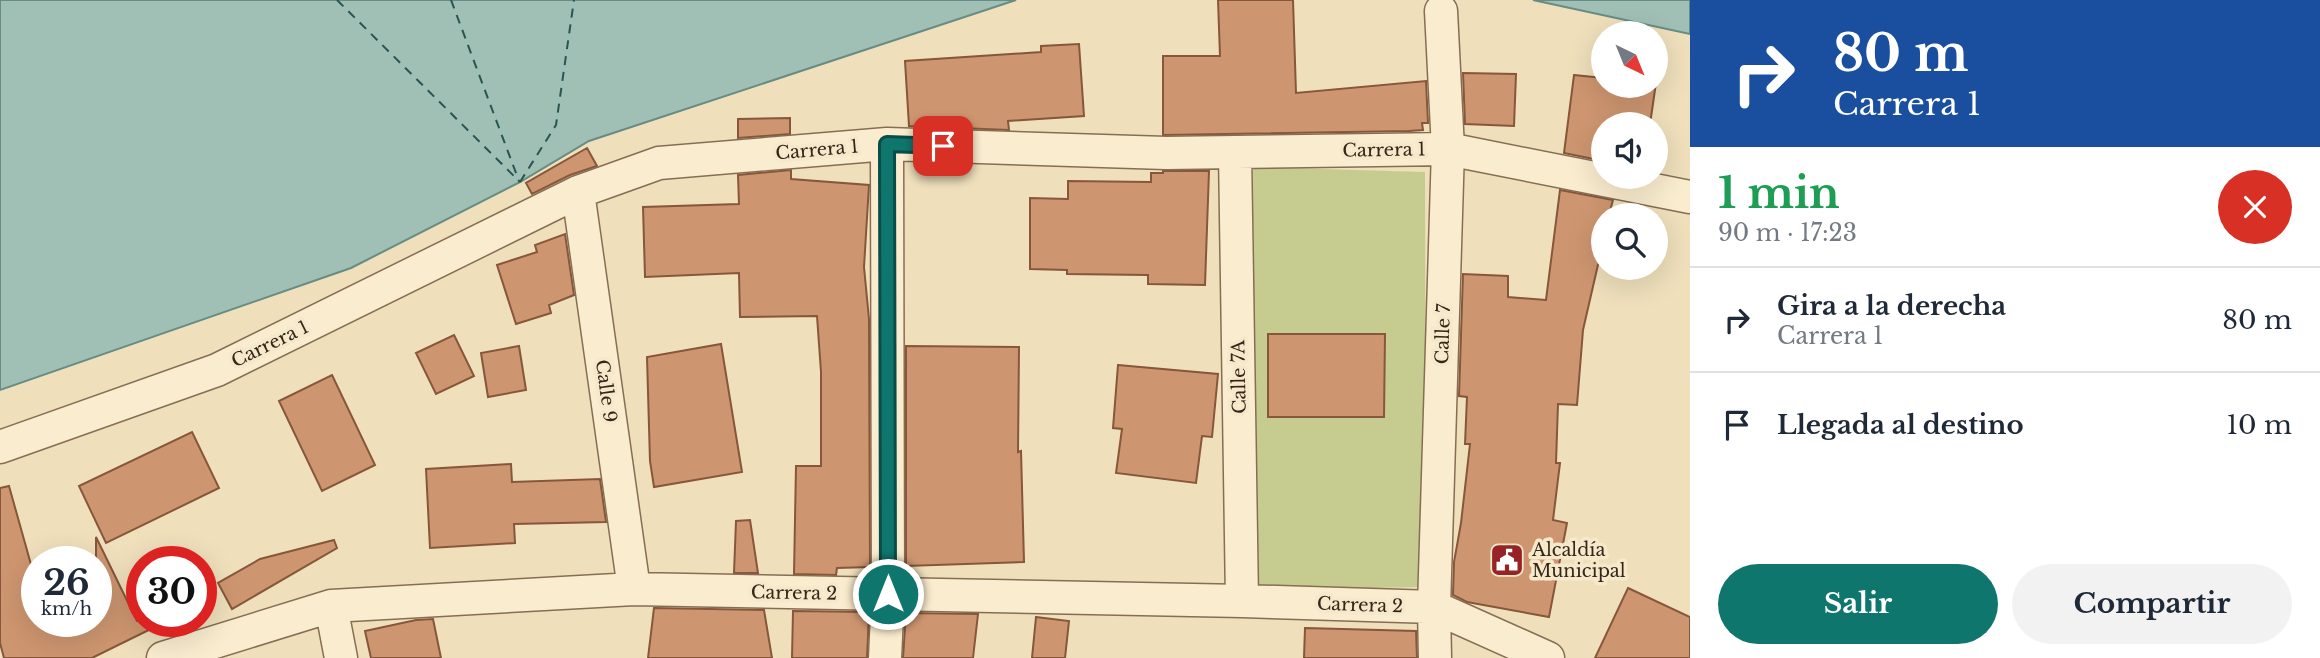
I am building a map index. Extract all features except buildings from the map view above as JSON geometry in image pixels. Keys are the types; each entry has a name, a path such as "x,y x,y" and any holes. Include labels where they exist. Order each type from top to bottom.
{"street":[{"name":"Calle 7","path":"1435,658 1434,607 1448,149 1441,11"},
{"name":"Carrera 1","path":"0,447 218,370 578,192 659,163 887,144 1166,153 1448,149 1690,197"},
{"path":"885,658 888,594 887,144"},
{"name":"Calle 7A","path":"1235,152 1242,601"},
{"name":"Calle 9","path":"578,192 634,589"},
{"name":"Carrera 2","path":"175,656 331,606 634,589 1434,607 1548,658"},
{"path":"331,606 341,658"}],"green space":[{"path":"1253,167 1425,172 1426,587 1255,590"}],"water":[{"path":"0,0 1016,0 589,141 520,182 351,268 0,390"},
{"path":"1533,0 1690,0 1690,34 1668,29 1668,21 1630,21"}],"ferry route":[{"path":"337,0 520,182"},
{"path":"451,0 519,181"},
{"path":"520,182 556,125 574,0"}],"place":[{"name":"Alcaldía Municipal","path":"1507,560"}],"route":[{"path":"888,594 887,144 943,146"}]}
